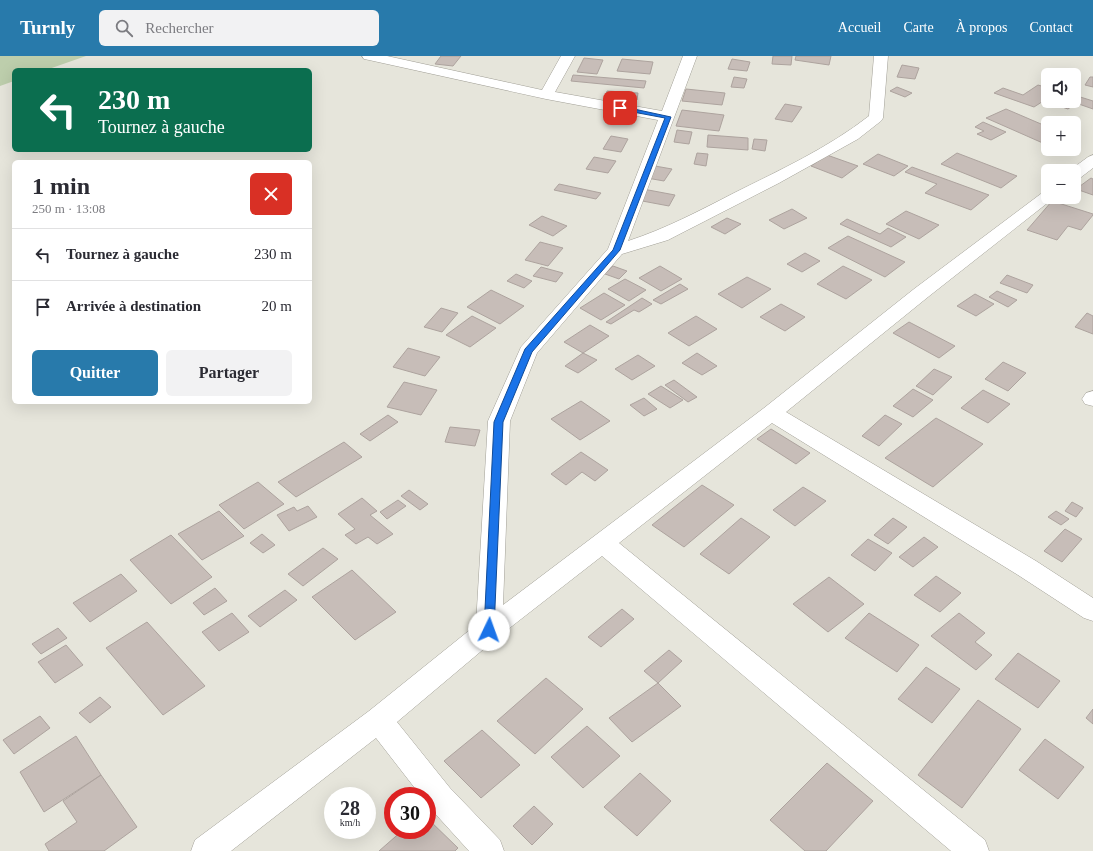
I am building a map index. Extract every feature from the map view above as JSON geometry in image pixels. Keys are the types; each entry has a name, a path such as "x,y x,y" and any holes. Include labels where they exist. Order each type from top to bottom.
{"street":[{"path":"369,56 546,95 668,117"},
{"path":"546,95 568,56"},
{"path":"489,630 499,422 528,351 616,250 690,56"},
{"path":"616,250 662,236 773,180 853,136 876,118 881,56"},
{"path":"1081,169 1093,160"},
{"path":"206,851 379,720 489,630 771,413 921,293 1041,201"},
{"path":"771,413 1027,568 1093,611"},
{"path":"602,543 974,851"},
{"path":"379,720 440,798 489,851"}],"green space":[{"path":"0,56 86,56 52,68 12,68 12,82 0,86"}],"building":[{"path":"441,56 461,56 453,66 435,64"},
{"path":"773,56 792,56 791,65 772,64"},
{"path":"796,56 831,56 829,65 795,60"},
{"path":"584,58 603,60 597,74 577,72"},
{"path":"622,59 653,62 650,74 617,71"},
{"path":"732,59 750,62 747,71 728,69"},
{"path":"902,65 919,68 915,79 897,77"},
{"path":"573,75 646,81 644,88 571,81"},
{"path":"734,77 747,79 744,88 731,87"},
{"path":"1090,77 1093,77 1093,87 1085,85"},
{"path":"1038,85 1041,86 1041,102 1034,107 994,93 1003,88 1023,95"},
{"path":"897,87 912,93 905,97 890,91"},
{"path":"686,89 725,93 722,105 682,101"},
{"path":"607,91 638,93 637,100 605,98"},
{"path":"1081,97 1093,101 1093,109 1081,105"},
{"path":"785,104 802,107 792,122 775,119"},
{"path":"1006,109 1041,124 1041,142 986,118"},
{"path":"682,110 724,115 719,131 676,126"},
{"path":"983,122 1006,132 991,140 977,134 984,131 975,127"},
{"path":"677,130 692,132 689,144 674,142"},
{"path":"708,135 748,138 748,150 707,147"},
{"path":"611,136 628,139 621,152 603,149"},
{"path":"754,139 767,140 765,151 752,149"},
{"path":"697,153 708,154 706,166 694,164"},
{"path":"957,153 1017,176 1001,188 941,164"},
{"path":"878,154 908,166 894,176 863,164"},
{"path":"827,155 858,166 842,178 811,166"},
{"path":"594,157 616,161 608,173 586,169"},
{"path":"655,166 672,169 664,181 647,178"},
{"path":"912,167 989,195 971,210 925,193 937,184 905,172"},
{"path":"1091,178 1093,179 1093,195 1081,191 1081,185"},
{"path":"559,184 601,193 596,199 554,190"},
{"path":"643,189 675,195 669,206 637,200"},
{"path":"1049,204 1061,204 1093,214 1081,230 1068,226 1057,240 1027,230"},
{"path":"792,209 807,218 784,229 769,220"},
{"path":"906,211 939,225 919,239 886,224"},
{"path":"542,216 567,226 553,236 529,225"},
{"path":"727,218 741,224 725,234 711,227"},
{"path":"847,219 880,234 888,228 906,237 891,247 840,224"},
{"path":"848,236 905,262 885,277 828,248"},
{"path":"540,242 563,248 548,266 525,260"},
{"path":"805,253 820,261 802,272 787,264"},
{"path":"613,266 627,271 619,279 605,274"},
{"path":"660,266 682,279 661,291 639,278"},
{"path":"843,266 872,280 846,299 817,284"},
{"path":"541,267 563,273 556,282 533,276"},
{"path":"516,274 532,281 524,288 507,281"},
{"path":"1007,275 1033,285 1027,293 1000,283"},
{"path":"747,277 771,289 742,308 718,294"},
{"path":"625,279 646,290 629,301 608,289"},
{"path":"680,284 688,289 661,304 653,300"},
{"path":"491,290 524,306 500,324 467,307"},
{"path":"997,291 1017,300 1008,307 989,297"},
{"path":"604,293 625,305 601,320 580,308"},
{"path":"975,294 994,304 976,316 957,306"},
{"path":"642,298 652,304 639,312 634,310 611,324 606,322"},
{"path":"781,304 805,317 785,331 760,317"},
{"path":"441,308 458,313 442,332 424,327"},
{"path":"1087,313 1093,316 1093,334 1075,327"},
{"path":"472,316 496,328 470,347 446,335"},
{"path":"696,316 717,329 689,346 668,333"},
{"path":"909,322 955,346 939,358 893,333"},
{"path":"590,325 609,336 583,353 564,342"},
{"path":"408,348 440,357 425,376 393,367"},
{"path":"583,353 597,360 578,373 565,366"},
{"path":"697,353 717,366 702,375 682,363"},
{"path":"638,355 655,366 632,380 615,369"},
{"path":"1003,362 1026,373 1008,391 985,379"},
{"path":"934,369 952,377 933,395 916,386"},
{"path":"674,380 697,397 688,402 665,385"},
{"path":"404,382 437,390 421,415 387,407"},
{"path":"661,386 683,400 670,408 648,394"},
{"path":"913,389 933,400 913,417 893,406"},
{"path":"983,390 1010,404 988,423 961,408"},
{"path":"644,398 657,409 644,416 630,405"},
{"path":"581,401 610,421 580,440 551,419"},
{"path":"388,415 398,422 370,441 360,434"},
{"path":"885,415 902,424 879,446 862,436"},
{"path":"936,418 983,444 933,487 885,458"},
{"path":"450,427 480,430 475,446 445,442"},
{"path":"771,429 810,453 796,464 757,439"},
{"path":"344,442 362,457 296,497 278,482"},
{"path":"581,452 608,470 595,481 582,472 566,485 551,474"},
{"path":"258,482 284,504 244,529 219,505"},
{"path":"702,485 734,505 684,547 652,525"},
{"path":"803,487 826,501 795,526 773,510"},
{"path":"409,490 428,504 420,510 401,496"},
{"path":"362,498 377,511 370,515 393,534 377,544 368,537 356,544 345,535 355,529 338,514"},
{"path":"398,500 406,506 387,519 380,512"},
{"path":"1072,502 1083,508 1076,517 1065,511"},
{"path":"308,506 317,517 289,531 277,515 294,507 297,511"},
{"path":"219,511 244,536 202,560 178,534"},
{"path":"1056,511 1069,519 1061,525 1048,517"},
{"path":"741,518 770,537 729,574 700,554"},
{"path":"893,518 907,527 888,544 874,535"},
{"path":"1065,529 1082,539 1062,562 1044,551"},
{"path":"262,534 275,545 263,553 250,543"},
{"path":"171,535 212,577 171,604 130,560"},
{"path":"924,537 938,547 913,567 899,557"},
{"path":"868,539 892,553 875,571 851,555"},
{"path":"323,548 338,559 303,586 288,574"},
{"path":"352,570 396,612 355,640 312,597"},
{"path":"121,574 137,591 90,622 73,603"},
{"path":"936,576 961,593 940,612 914,595"},
{"path":"829,577 864,604 828,632 793,604"},
{"path":"215,588 227,601 204,615 193,603"},
{"path":"285,590 297,600 260,627 248,616"},
{"path":"622,609 634,619 601,647 588,637"},
{"path":"232,613 249,632 219,651 202,632"},
{"path":"869,613 919,645 897,672 845,638"},
{"path":"959,613 985,633 975,642 992,655 976,670 931,636"},
{"path":"147,622 205,686 163,715 106,648"},
{"path":"58,628 67,638 41,654 32,644"},
{"path":"66,645 83,665 55,683 38,662"},
{"path":"669,650 682,661 658,683 644,671"},
{"path":"1018,653 1060,681 1038,708 995,679"},
{"path":"926,667 960,689 932,723 898,699"},
{"path":"546,678 583,709 535,754 497,721"},
{"path":"658,683 681,706 632,742 609,718"},
{"path":"100,697 111,707 90,723 79,713"},
{"path":"978,700 1021,729 962,808 918,775"},
{"path":"1093,709 1093,724 1086,718"},
{"path":"40,716 50,728 14,754 3,740"},
{"path":"587,726 620,756 583,788 551,757"},
{"path":"482,730 520,765 481,798 444,761"},
{"path":"76,736 101,775 44,812 20,772"},
{"path":"1045,739 1084,767 1058,799 1019,770"},
{"path":"827,763 873,801 826,851 805,851 770,820"},
{"path":"640,773 671,801 637,836 604,807"},
{"path":"101,775 137,827 104,851 49,851 45,844 77,822 63,801"},
{"path":"534,806 553,824 532,845 513,826"},
{"path":"436,827 458,848 455,851 379,851 393,839 436,839"}],"route":[{"path":"489,630 499,422 528,351 616,250 668,117 620,108"}]}
